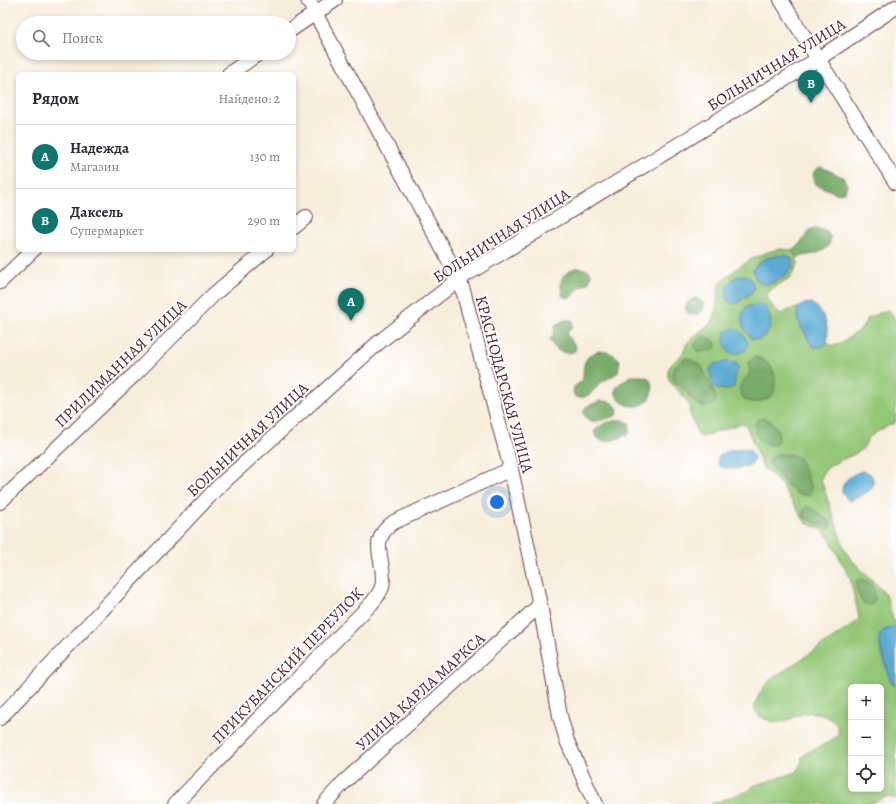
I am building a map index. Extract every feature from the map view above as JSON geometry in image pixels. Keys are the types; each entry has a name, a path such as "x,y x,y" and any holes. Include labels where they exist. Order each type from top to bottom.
{"street":[{"name":"КРАСНОДАРСКАЯ УЛИЦА","path":"308,0 459,279 468,307 511,469 540,605 563,729 595,804"},
{"path":"296,26 334,0"},
{"path":"780,0 896,183"},
{"name":"БОЛЬНИЧНАЯ УЛИЦА","path":"0,718 218,487 378,343 459,279 818,59 896,7"},
{"path":"232,72 249,60"},
{"path":"296,225 306,217"},
{"path":"0,282 31,252"},
{"name":"ПРИЛИМАННАЯ УЛИЦА","path":"0,502 135,374 213,295 264,252"},
{"name":"ПРИКУБАНСКИЙ ПЕРЕУЛОК","path":"175,804 372,603 379,593 383,580 378,549 379,542 381,536 389,525 511,469"},
{"name":"УЛИЦА КАРЛА МАРКСА","path":"324,804 343,783 540,605"}],"green space":[{"path":"821,167 843,177 847,185 845,192 838,194 817,185 813,179 813,174 815,170"},
{"path":"817,228 827,232 831,238 829,244 823,251 797,257 791,250 797,247 811,229"},
{"path":"781,249 791,250 797,257 798,264 791,277 773,288 767,294 772,306 782,314 789,310 798,308 797,319 814,347 821,347 827,343 833,346 839,344 860,330 868,318 887,310 890,311 896,321 896,422 871,436 864,448 860,451 831,465 823,474 821,480 845,550 850,558 881,589 887,598 893,619 896,622 896,628 890,628 881,633 879,642 891,684 896,684 896,799 886,797 869,804 710,804 749,791 753,786 797,772 802,757 810,751 828,743 837,736 837,726 826,715 810,713 799,715 785,721 775,722 760,717 756,712 755,707 758,696 770,680 850,627 858,620 859,617 850,578 830,540 823,530 806,523 782,486 763,468 746,425 742,423 702,437 698,435 690,414 689,405 668,377 668,370 683,353 686,345 712,322 716,309 719,285 739,267 763,254","holes":["776,256 789,256 793,262 793,267 765,285 760,283 755,277 756,265 761,261","746,275 754,290 737,303 732,280 738,276","760,304 762,305 767,310 770,320 746,307","703,337 712,338 703,352 698,351 695,347","704,372 714,393 702,407 675,382","778,454 801,461 811,487 787,486 779,475 772,469","873,586 875,600 863,603 856,587"]},
{"path":"575,268 590,271 591,275 589,282 579,288 571,297 563,297 561,283 563,276"},
{"path":"696,298 704,304 703,310 697,314 690,315 686,311 686,306 689,301"},
{"path":"565,320 572,320 572,328 568,331 567,335 576,347 575,351 563,353 554,347 550,339 554,334 555,325"},
{"path":"703,337 712,338 716,347 711,351 698,351 695,347 695,343"},
{"path":"599,351 611,353 620,360 618,372 602,382 587,396 580,398 575,397 573,392 574,387 583,380 583,370 587,358"},
{"path":"754,357 769,364 775,379 774,392 772,395 764,400 751,402 743,398 740,386 748,376 750,371 749,362"},
{"path":"686,358 702,367 716,399 712,405 700,405 694,401 674,380 672,373 673,370"},
{"path":"631,376 649,378 652,388 651,396 647,402 641,405 633,406 626,404 619,399 615,391 618,385"},
{"path":"600,401 609,402 617,407 617,415 598,421 588,419 584,414 584,409 587,406"},
{"path":"764,418 771,421 778,432 779,439 774,445 769,445 761,441 756,433 757,420"},
{"path":"623,420 629,423 629,434 609,441 600,440 596,437 594,432 596,429 604,424"},
{"path":"778,454 794,455 801,461 811,487 809,495 795,492 773,469 769,462 772,457"},
{"path":"807,507 814,509 825,519 829,520 832,526 830,529 805,518 803,515 804,509"},
{"path":"859,579 864,580 873,586 875,600 872,605 863,603 860,598 856,584 856,581"}],"water":[{"path":"785,255 789,256 793,261 793,267 781,278 772,283 761,283 755,276 753,270 756,266 763,260"},
{"path":"746,275 752,281 754,290 737,303 732,304 727,300 727,285 738,276"},
{"path":"811,303 816,306 823,315 827,326 827,343 821,347 814,347 811,344 797,319 798,308 804,304"},
{"path":"760,304 767,310 770,317 770,327 764,336 759,340 752,339 746,332 742,316 746,307"},
{"path":"734,328 743,334 748,344 745,351 735,354 729,352 724,340 725,332"},
{"path":"726,362 736,363 739,368 735,374 734,387 729,390 716,389 711,379 710,368 715,364"},
{"path":"744,448 750,450 754,458 752,464 736,469 719,466 717,461 719,456 725,452"},
{"path":"862,471 871,474 873,480 872,488 866,494 849,501 842,492 845,481 854,474"},
{"path":"893,627 896,628 896,685 892,684 879,641 880,635 883,631"}],"place":[{"name":"Даксель","path":"811,103"},
{"name":"Надежда","path":"351,321"}]}
